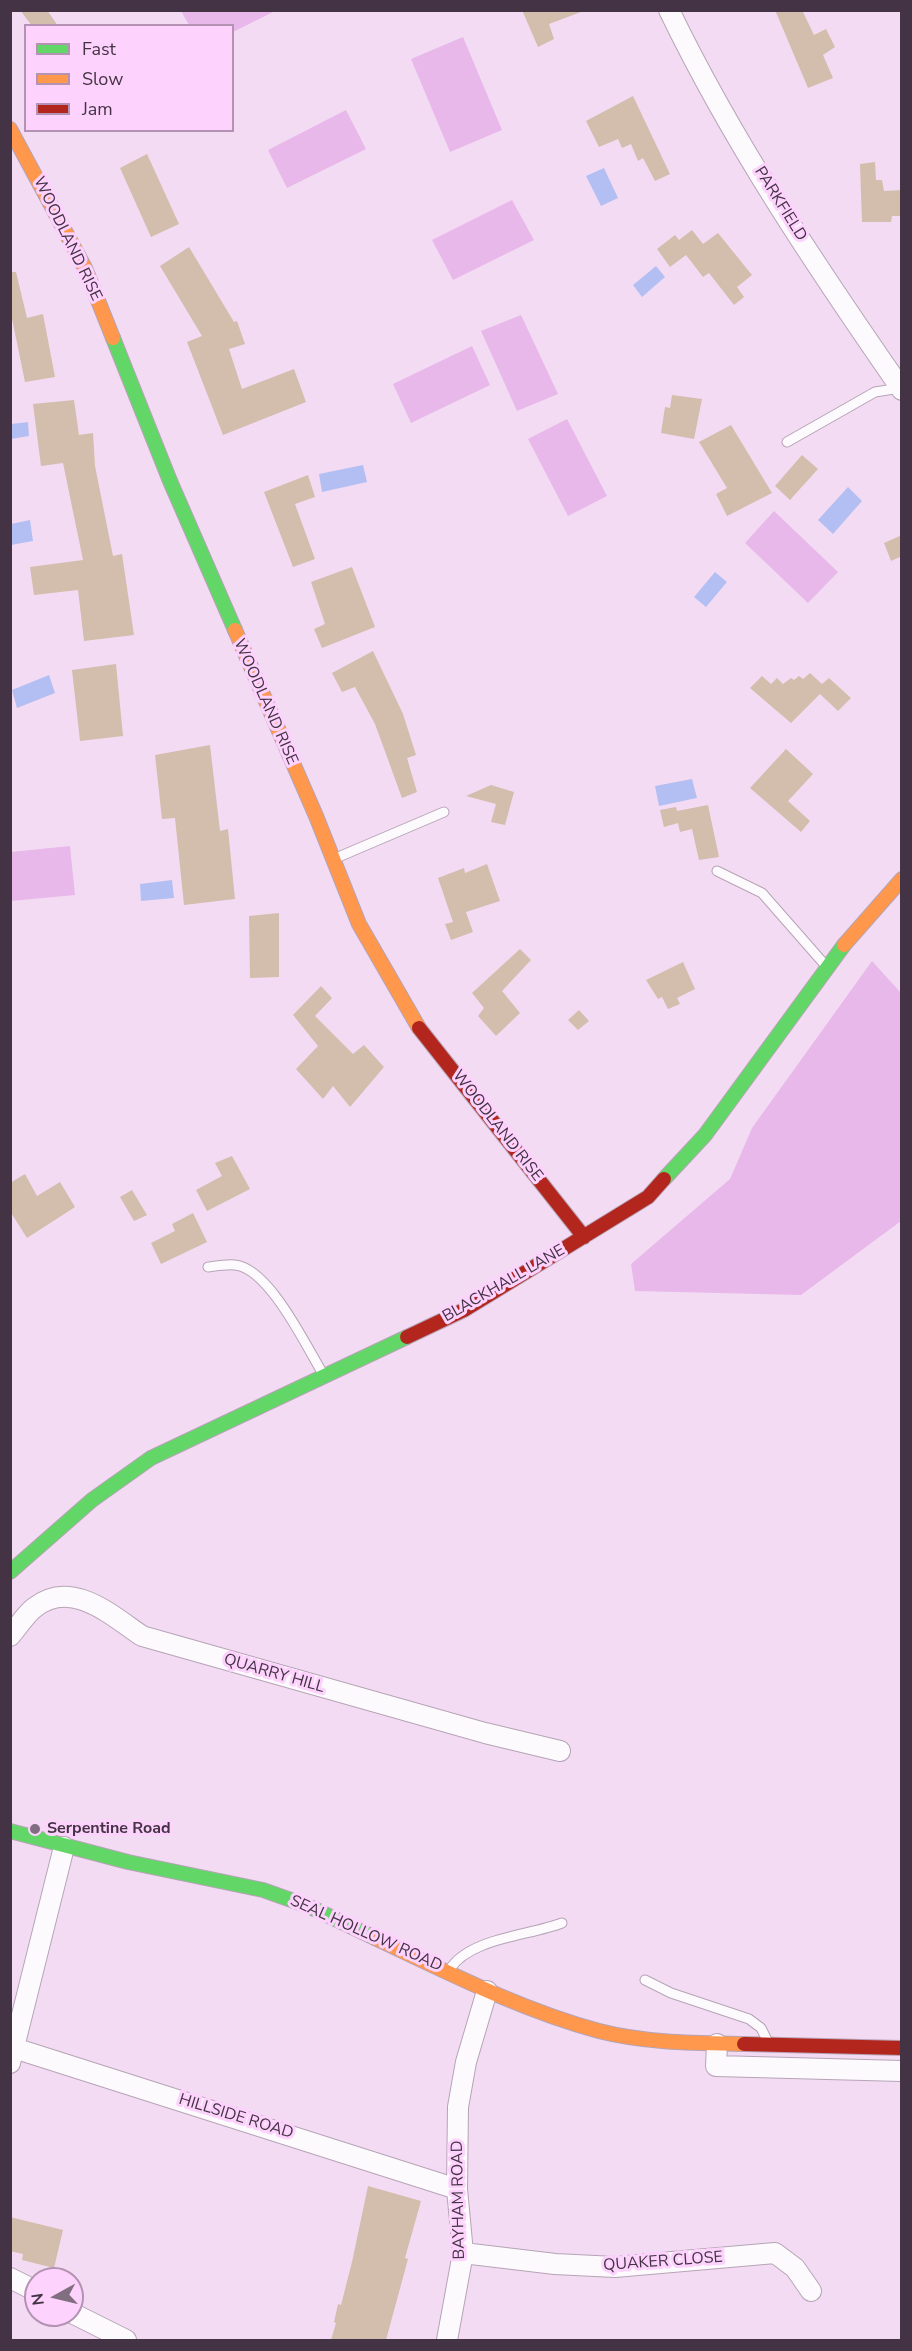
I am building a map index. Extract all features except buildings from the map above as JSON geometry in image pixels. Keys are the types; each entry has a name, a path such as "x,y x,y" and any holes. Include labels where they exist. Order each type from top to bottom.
{"street":[{"name":"PARKFIELD","path":"669,10 704,83 901,389"},
{"name":"WOODLAND RISE","path":"10,129 85,268 175,492 334,859 359,924 421,1032 584,1237"},
{"name":"BLACKHALL LANE","path":"10,1572 92,1500 151,1458 464,1310 648,1197 705,1135 854,931 902,879"},
{"name":"QUARRY HILL","path":"10,1636 32,1609 44,1601 54,1597 80,1598 96,1605 142,1636 485,1733 560,1750"},
{"name":"SEAL HOLLOW ROAD","path":"10,1831 64,1847 263,1890 308,1906 487,1991 598,2031 649,2040 717,2044 896,2048 896,2071 716,2066 717,2044"},
{"path":"12,2055 64,1847"},
{"name":"BAYHAM ROAD","path":"450,2340 463,2253 457,2189 458,2108 466,2062 487,1991"},
{"name":"HILLSIDE ROAD","path":"12,2055 328,2145 457,2189"},
{"name":"QUAKER CLOSE","path":"463,2253 555,2264 615,2267 775,2253 795,2268 811,2291"},
{"path":"10,2278 24,2285"},
{"path":"84,2319 126,2340"}],"lane":[{"path":"787,442 875,392 901,389"},
{"path":"334,859 444,812"},
{"path":"717,871 762,893 828,968"},
{"path":"208,1267 236,1264 252,1270 269,1287 324,1376"},
{"path":"449,1971 469,1951 488,1942 539,1932 562,1923"},
{"path":"645,1980 671,1993 749,2019 761,2028 769,2045"}],"shaded area":[{"path":"181,11 275,11 234,32 234,24 188,24"},
{"path":"463,37 502,130 450,152 411,59"},
{"path":"346,110 366,149 287,188 268,150"},
{"path":"512,200 534,240 453,280 432,240"},
{"path":"521,315 558,394 517,411 481,331"},
{"path":"472,346 490,385 411,423 393,384"},
{"path":"567,419 607,496 568,516 528,439"},
{"path":"774,511 838,572 808,603 745,543"},
{"path":"70,846 75,895 11,901 11,852"},
{"path":"872,961 901,993 901,1221 801,1295 635,1291 631,1264 730,1179 752,1128"}],"water":[{"path":"604,168 618,198 601,206 586,176"},
{"path":"656,266 665,277 642,297 633,285"},
{"path":"28,422 29,436 11,439 11,424"},
{"path":"363,465 367,482 322,492 319,474"},
{"path":"848,487 862,501 833,534 818,520"},
{"path":"30,520 33,541 11,545 11,524"},
{"path":"715,572 727,582 706,607 694,597"},
{"path":"49,675 55,693 17,708 12,690"},
{"path":"692,779 697,798 659,806 655,786"},
{"path":"172,880 174,898 141,901 140,884"}],"traffic: fast":[{"path":"113,338 170,481 235,630"},
{"path":"664,1179 705,1135 844,945"},
{"path":"10,1572 92,1500 151,1458 407,1337"},
{"path":"10,1831 128,1862 263,1890 308,1906 375,1938"}],"traffic: slow":[{"path":"10,129 85,268 113,338"},
{"path":"235,630 316,816 359,924 419,1028"},
{"path":"844,945 902,879"},
{"path":"375,1938 513,2001 599,2031 652,2040 744,2044"}],"traffic: jam":[{"path":"419,1028 584,1237"},
{"path":"407,1337 464,1310 648,1197 664,1179"},
{"path":"744,2044 902,2048"}],"place":[{"name":"Serpentine Road","path":"35,1829"}]}
